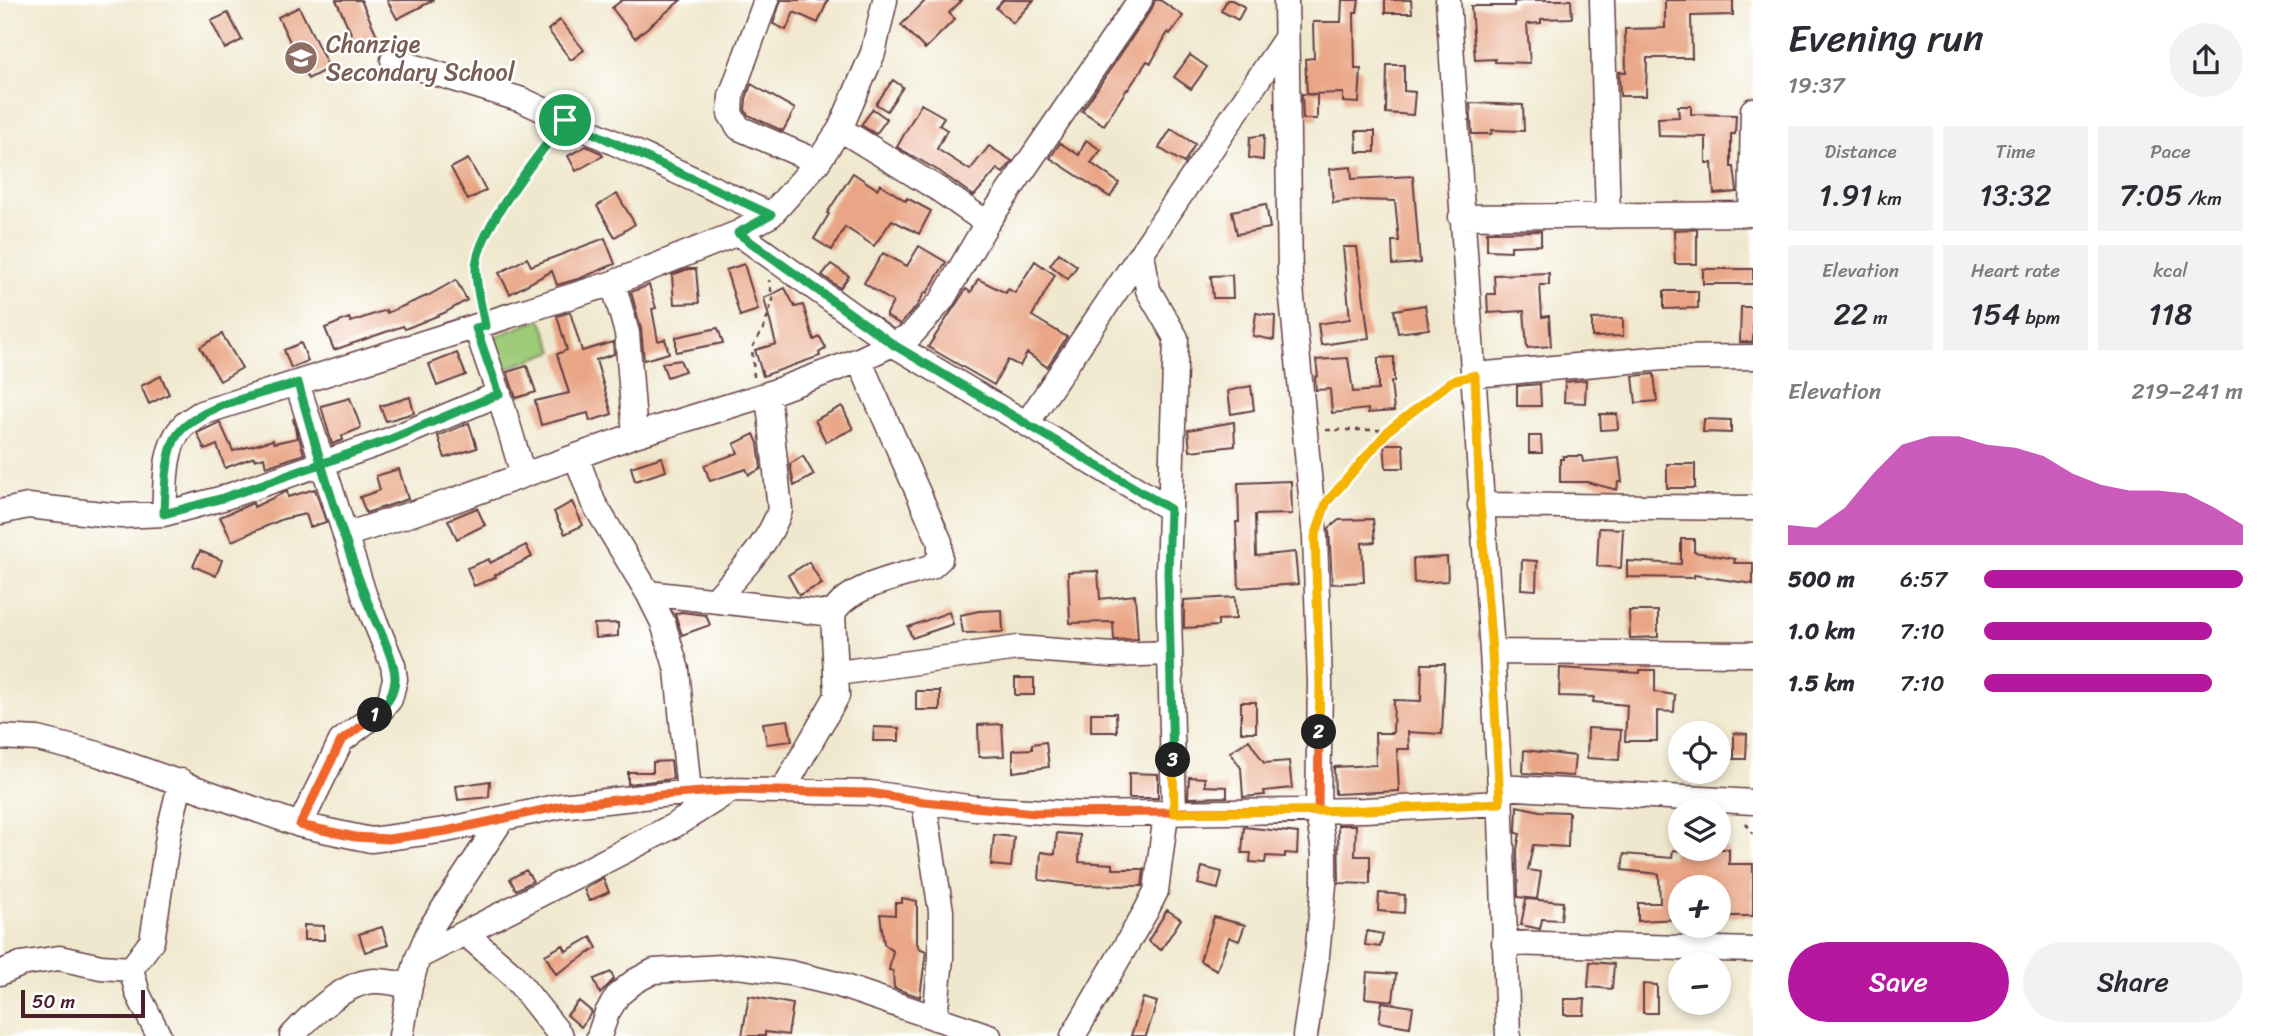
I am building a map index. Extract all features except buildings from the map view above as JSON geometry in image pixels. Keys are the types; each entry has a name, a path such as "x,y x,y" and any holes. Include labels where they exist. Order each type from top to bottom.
{"street":[{"path":"766,0 731,96 730,114 738,128 818,162"},
{"path":"164,514 167,469 173,442 183,426 201,413 613,283 738,233 771,215 818,162 840,129 873,53 885,0"},
{"path":"345,535 455,500 635,435 763,396 859,360 911,335 942,300 987,223 1140,0"},
{"path":"1286,0 1290,277 1315,537 1320,683 1318,811 1324,853 1324,886 1317,956 1305,1036"},
{"path":"1448,0 1492,652 1508,1036"},
{"path":"1602,0 1608,215"},
{"path":"1027,423 1286,38"},
{"path":"393,60 522,100 771,215"},
{"path":"1461,217 1752,214 1753,110"},
{"path":"840,129 939,189 987,223"},
{"path":"738,233 894,345 1170,509"},
{"path":"1073,1036 1156,891 1170,813 1168,573 1176,338 1148,290 1142,252"},
{"path":"613,283 628,333 635,435"},
{"path":"480,327 523,475"},
{"path":"1475,375 1663,358 1753,357"},
{"path":"783,790 837,696 838,673 833,614 837,604 857,590 932,567 940,559 940,542 859,360"},
{"path":"298,383 365,597 393,665 395,679 390,699 380,711 341,741 300,825"},
{"path":"0,512 28,506 121,516 164,514 223,498 389,440 499,394"},
{"path":"716,599 755,556 780,510 763,396"},
{"path":"576,456 593,502 663,623 677,670 689,792"},
{"path":"1480,505 1753,508"},
{"path":"648,593 833,614"},
{"path":"838,673 1018,648 1112,655 1170,653"},
{"path":"1492,652 1753,654"},
{"path":"0,737 37,738 98,754 300,825 371,840 446,831 561,806 731,790 870,793 924,802 1035,813 1431,808 1500,795 1753,802"},
{"path":"131,969 152,941 169,830 181,781"},
{"path":"418,957 675,825 731,790"},
{"path":"924,802 941,911 941,958 935,1018"},
{"path":"401,1036 410,986 430,929 502,819"},
{"path":"465,933 512,974 561,1036"},
{"path":"1504,943 1753,950"},
{"path":"0,973 21,964 59,958 101,967 131,969"},
{"path":"599,1036 607,1013 618,995 635,981 654,971 738,966 790,973 836,984 989,1036"},
{"path":"131,969 138,994 159,1036"},
{"path":"292,1036 349,986 376,980 410,986"}],"path":[{"path":"480,327 476,267 480,247 490,225 565,120"},
{"path":"763,396 755,381 752,348 764,327 773,300 764,254"},
{"path":"1326,503 1389,430 1452,381 1475,375"},
{"path":"1305,431 1389,430"}],"green space":[{"path":"541,319 554,351 498,372 486,340"}],"place":[{"name":"Chanzige Secondary School","path":"301,58"}],"route":[{"path":"565,120 490,225 480,247 476,267 485,326 476,328 499,394 389,440 322,462 223,498 164,514 167,469 173,442 183,426 201,413 298,383 308,419 322,462 365,597 393,665 395,679 390,699 380,711 341,741 300,825 371,840 388,839 446,831 561,806 731,790 870,793 924,802 1035,813 1166,814 1318,811 1320,683 1315,537 1326,503 1389,430 1452,381 1475,375 1480,505 1492,652 1500,803 1366,810 1174,813 1168,573 1170,509 894,345 738,233 771,215 565,120"}]}
